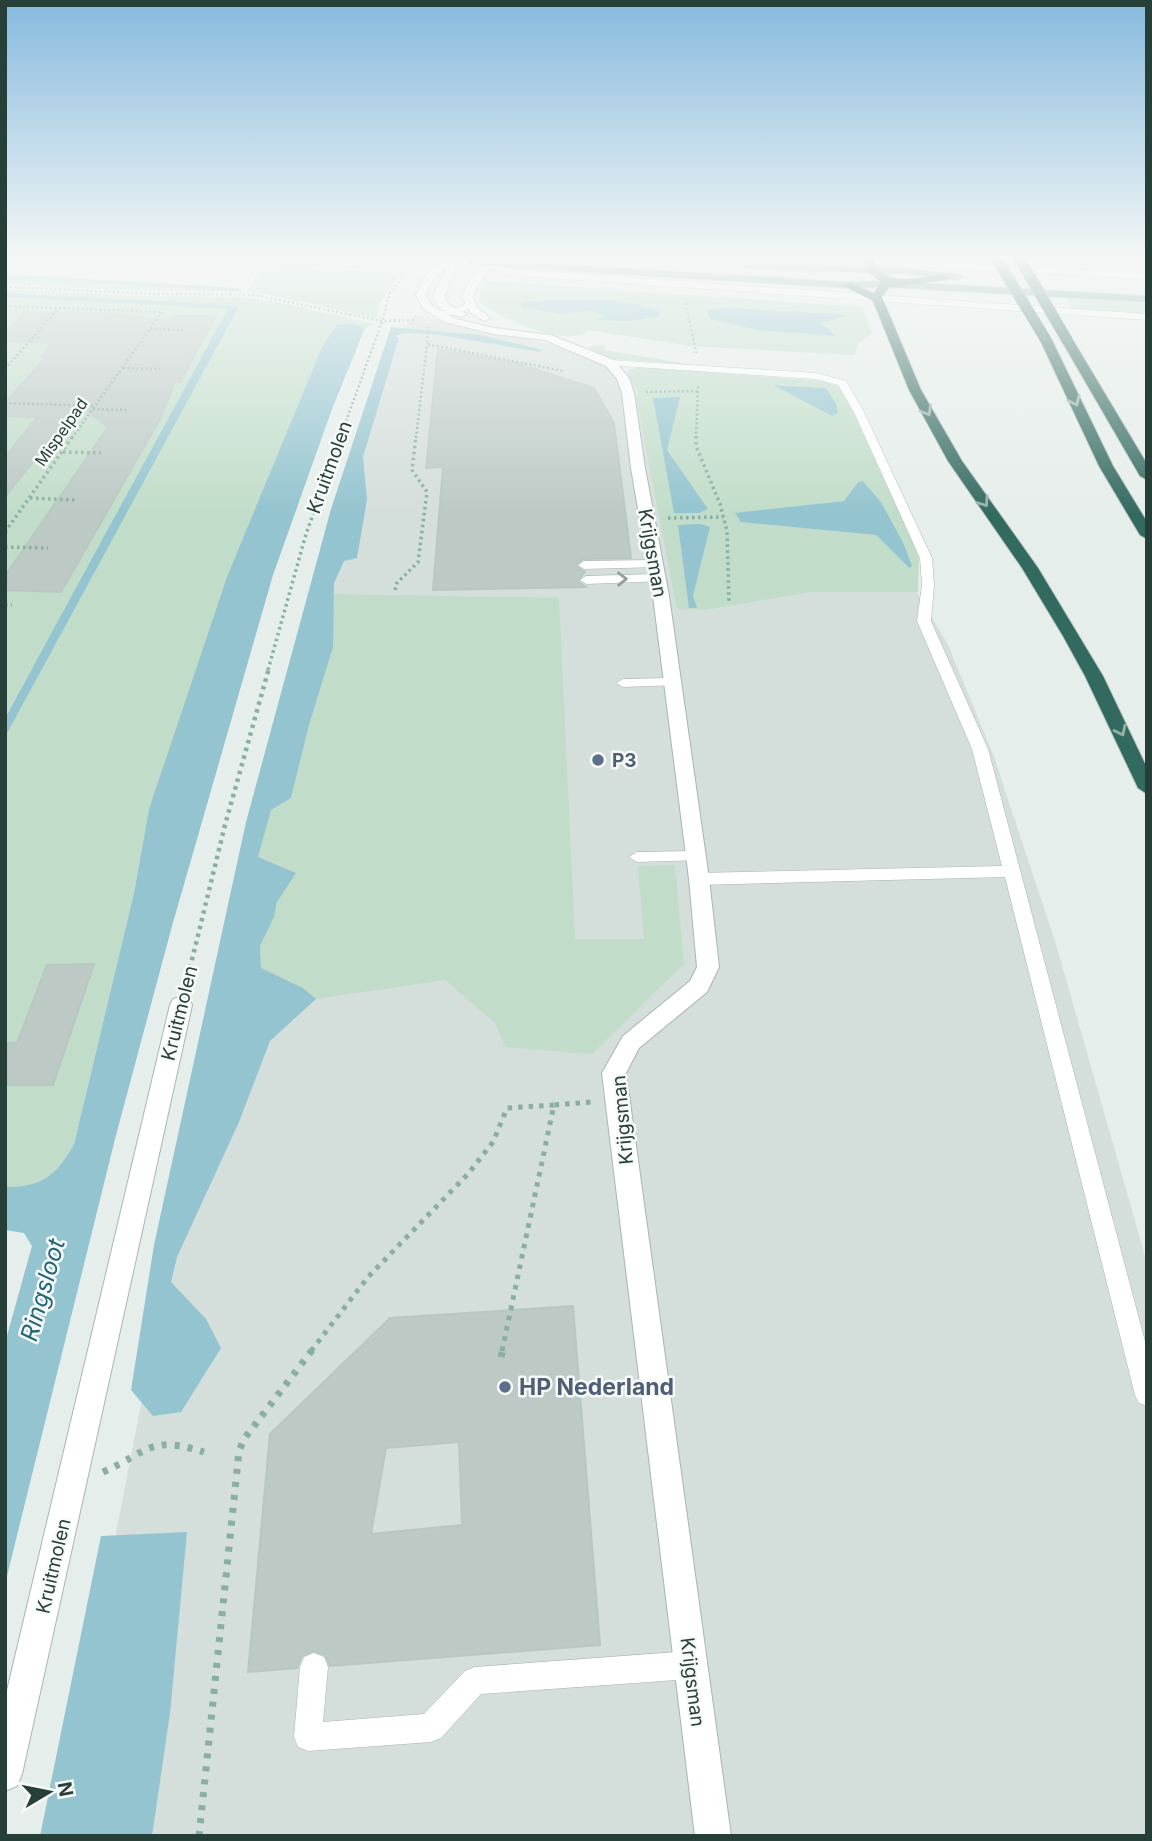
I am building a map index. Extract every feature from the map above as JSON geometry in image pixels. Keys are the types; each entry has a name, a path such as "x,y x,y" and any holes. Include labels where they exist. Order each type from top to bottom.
{"highway":[{"path":"895,342 915,390 955,461 1030,568 1094,676 1147,788"},
{"path":"1047,342 1106,467 1147,535"},
{"path":"1068,342 1147,476"},
{"path":"1118,427 1147,446"}],"street":[{"path":"559,342 610,363"},
{"name":"Krijgsman","path":"610,363 623,378 628,393 698,867 708,967 699,986 631,1042 614,1073 713,1836"},
{"name":"Kruitmolen","path":"5,1774 181,1005"}],"lane":[{"path":"610,363 816,376 842,383 859,412 926,558 928,585 924,621 981,749 1147,1395"},
{"path":"584,565 656,571"},
{"path":"586,580 656,571"},
{"path":"623,683 672,682"},
{"path":"637,857 698,867 1013,871"},
{"path":"314,1667 308,1737 431,1728 475,1681 691,1665"}],"path":[{"path":"5,369 29,342"},
{"name":"Mispelpad","path":"5,532 140,342"},
{"name":"Kruitmolen","path":"181,1005 225,825 306,534 374,342"},
{"path":"695,342 700,368 696,446 727,531 729,602"},
{"path":"395,590 397,583 418,562 427,492 412,470 427,344 563,371"},
{"path":"122,368 160,369"},
{"path":"628,393 697,391"},
{"path":"5,403 128,410"},
{"path":"62,452 101,453"},
{"path":"29,498 75,500"},
{"path":"647,519 723,517"},
{"path":"5,547 48,548"},
{"path":"5,605 12,605"},
{"path":"199,1836 239,1451 244,1439 368,1277 468,1174 493,1142 507,1108 617,1101"},
{"path":"501,1357 554,1105"},
{"path":"75,1476 100,1474 122,1465 146,1447 158,1442 177,1443 204,1452"}],"shaded area":[{"path":"399,342 539,342 647,380 712,414 914,587 948,645 993,754 1055,941 1147,1263 1147,1836 57,1836 222,989 366,428"}],"green space":[{"path":"5,342 346,342 149,809 134,893 74,1144 61,1164 47,1178 29,1185 5,1187 5,729 160,437 5,717"},
{"path":"665,342 861,342 854,355 691,346"},
{"path":"606,346 603,350 694,365 612,359 588,347"},
{"path":"640,367 824,381 842,388 915,547 919,559 918,592 811,592 705,610 677,609 637,402 638,389 630,379 628,370","holes":["775,385 826,388 832,416","679,397 667,450 708,509 699,513 674,513 654,398","863,481 881,502 903,542 911,566 909,568 876,535 741,522 736,514 844,501 858,482","678,525 710,527 690,608"]},
{"path":"333,594 559,598 575,939 644,939 638,866 675,865 684,964 592,1054 505,1047 495,1023 445,980 316,999 303,988 261,968 260,946 274,917 277,902 296,873 258,857 271,810 291,798 309,725 333,647"}],"water":[{"path":"210,342 220,342 5,737 5,718"},
{"name":"Ringsloot","path":"325,342 359,342 332,409 273,575 172,926 115,1139 5,1584 5,1343 32,1246 24,1233 5,1230 5,1187 29,1185 47,1177 61,1164 74,1144 134,893 149,809 227,577"},
{"path":"386,342 398,342 363,457 367,499 357,558 344,561 334,583 333,647 309,725 291,798 271,810 258,857 296,873 277,902 274,917 260,946 261,968 303,988 316,999 270,1041 239,1122 177,1257 171,1282 206,1319 221,1348 181,1412 153,1416 131,1390 154,1245 246,822 331,509"},
{"path":"481,342 510,342 542,352"},
{"path":"773,385 826,388 838,413 832,416"},
{"path":"680,397 667,450 708,509 699,513 674,513 653,398"},
{"path":"863,481 881,502 903,542 912,566 909,568 876,535 741,522 735,513 844,501 858,482"},
{"path":"700,524 710,527 693,596 697,608 689,608 678,525"},
{"path":"187,1532 170,1713 152,1836 40,1836 101,1536"}],"building":[{"path":"49,342 202,342 180,382 175,382 159,421 61,592 5,590 5,576 108,427 79,404 5,497 5,457 37,417 5,416 5,403 47,356 42,356 53,342"},
{"path":"438,349 520,364 594,388 614,423 631,558 583,559 576,566 585,572 578,581 586,587 433,590 443,467 426,468"},
{"path":"94,964 53,1085 5,1085 5,1043 17,1043 47,965"},
{"path":"573,1306 600,1645 330,1666 325,1655 313,1651 302,1656 297,1668 248,1672 270,1434 390,1318","holes":["459,1442 462,1525 371,1534 386,1448"]}],"place":[{"name":"P3","path":"598,760"},
{"name":"HP Nederland","path":"505,1387"}]}
